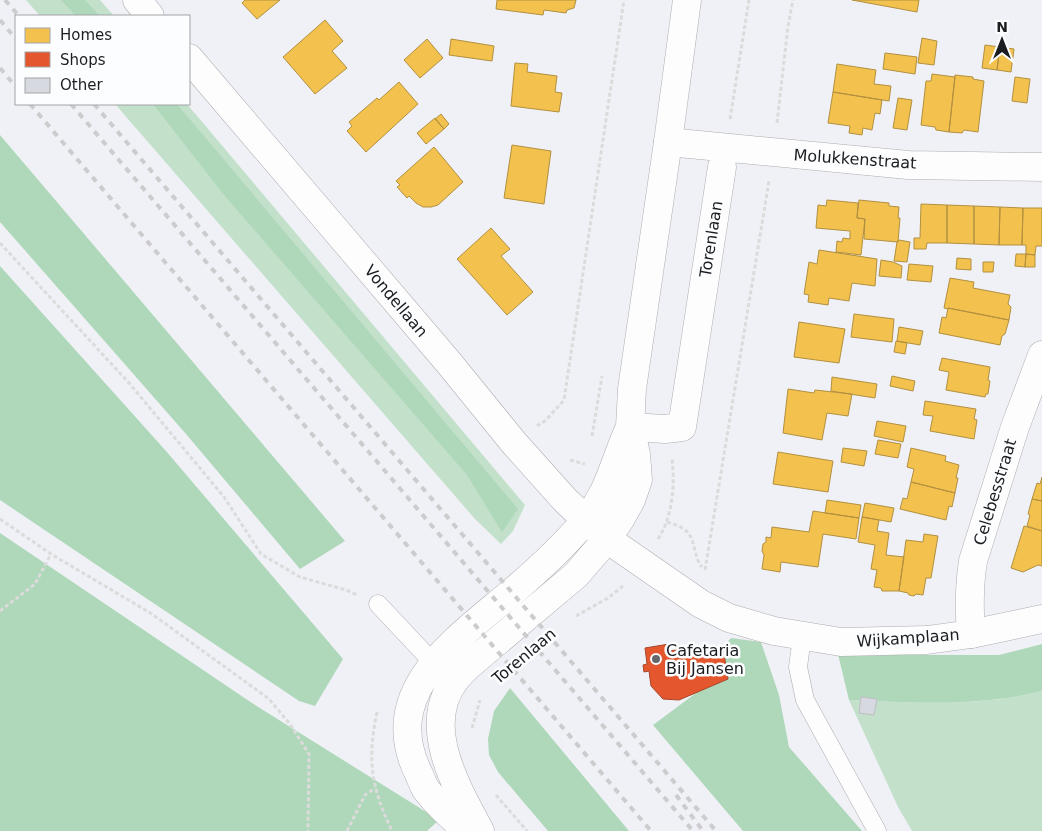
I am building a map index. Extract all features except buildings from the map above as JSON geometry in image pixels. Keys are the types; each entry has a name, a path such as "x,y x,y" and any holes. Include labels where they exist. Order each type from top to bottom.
{"street":[{"path":"136,0 149,15"},
{"name":"Torenlaan","path":"468,831 447,813 425,788 411,756 406,730 410,707 419,684 468,666 576,575 607,539 622,518 631,500 638,480 636,454 630,427 637,350 668,142 686,0"},
{"name":"Vondellaan","path":"190,59 514,442 586,521 607,539"},
{"name":"Molukkenstraat","path":"668,142 724,158 774,153 908,165 1042,166"},
{"name":"Torenlaan","path":"630,427 666,429 682,427 724,158"},
{"name":"Celebesstraat","path":"971,634 968,601 973,561 1015,427 1042,356"},
{"name":"Torenlaan","path":"480,831 450,771 442,744 440,726 445,701 444,674 450,646 552,557 586,521 604,496 619,450 630,427"},
{"name":"Wijkamplaan","path":"607,539 701,604 729,618 802,637 841,642 927,640 971,634 1042,619"}],"lane":[{"path":"378,604 444,674"},
{"path":"802,637 798,667 805,700 877,831"}],"path":[{"path":"514,442 546,420 564,400 624,0"},
{"path":"724,158 749,0"},
{"path":"705,570 774,153 788,26 793,0"},
{"path":"0,243 148,405 224,497 261,554 300,577 346,590 378,604"},
{"path":"0,519 52,554 152,614 269,699 290,724 309,754 308,831"},
{"path":"667,522 682,528 690,534 695,555 711,576"},
{"path":"0,611 35,584 52,554"},
{"name":"Torenlaan","path":"573,618 608,598 624,585 641,563"},
{"name":"Torenlaan","path":"472,728 482,697"},
{"path":"347,831 365,795 375,788"},
{"path":"493,791 527,831"}],"green space":[{"path":"26,0 100,0 113,15 39,15"},
{"path":"61,0 85,0 99,15 75,15"},
{"path":"116,105 188,105 525,505 513,531 501,544 475,519"},
{"path":"154,105 178,105 518,509 502,532 467,475 224,195"},
{"path":"0,135 345,541 300,569 186,434 0,222"},
{"path":"0,266 166,451 343,659 315,706 299,701 0,500"},
{"path":"0,533 255,705 439,820 427,831 0,831"},
{"path":"731,638 761,642 779,695 789,747 862,831 743,831 653,725 700,690 728,679 723,647"},
{"path":"1042,644 1042,691 995,700 946,703 849,700 836,646 884,655 999,655"},
{"path":"510,688 629,831 548,831 498,772 489,755 488,739 494,711"},
{"path":"1042,691 1042,831 912,831 898,807 849,700 921,703 970,702 995,700"}],"railway":[{"path":"5,0 18,15"},
{"path":"0,20 15,38"},
{"path":"0,68 15,86"},
{"path":"31,105 651,831"},
{"path":"72,105 693,831"},
{"path":"95,105 716,831"},
{"path":"676,795 703,831"}],"place":[{"name":"Cafetaria Bij Jansen","path":"656,659"}]}
